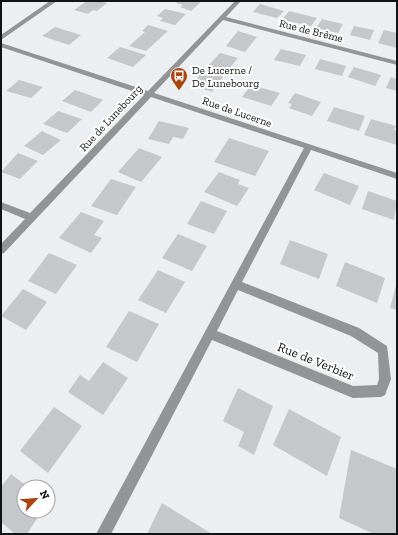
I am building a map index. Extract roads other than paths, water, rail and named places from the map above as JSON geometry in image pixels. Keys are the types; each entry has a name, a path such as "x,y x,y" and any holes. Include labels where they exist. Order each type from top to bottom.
{"street":[{"path":"1,38 54,1"},
{"name":"Rue de Lunebourg","path":"1,250 238,1"},
{"name":"Rue de Brême","path":"221,18 397,63"},
{"name":"Rue de Lucerne","path":"1,45 308,148 397,176"},
{"path":"103,534 308,148"},
{"path":"1,205 32,218"},
{"name":"Rue de Verbier","path":"210,333 353,392 381,391 385,379 383,350 355,332 236,284"}],"place":[{"name":"De Lucerne / De Lunebourg","path":"179,91"}]}
